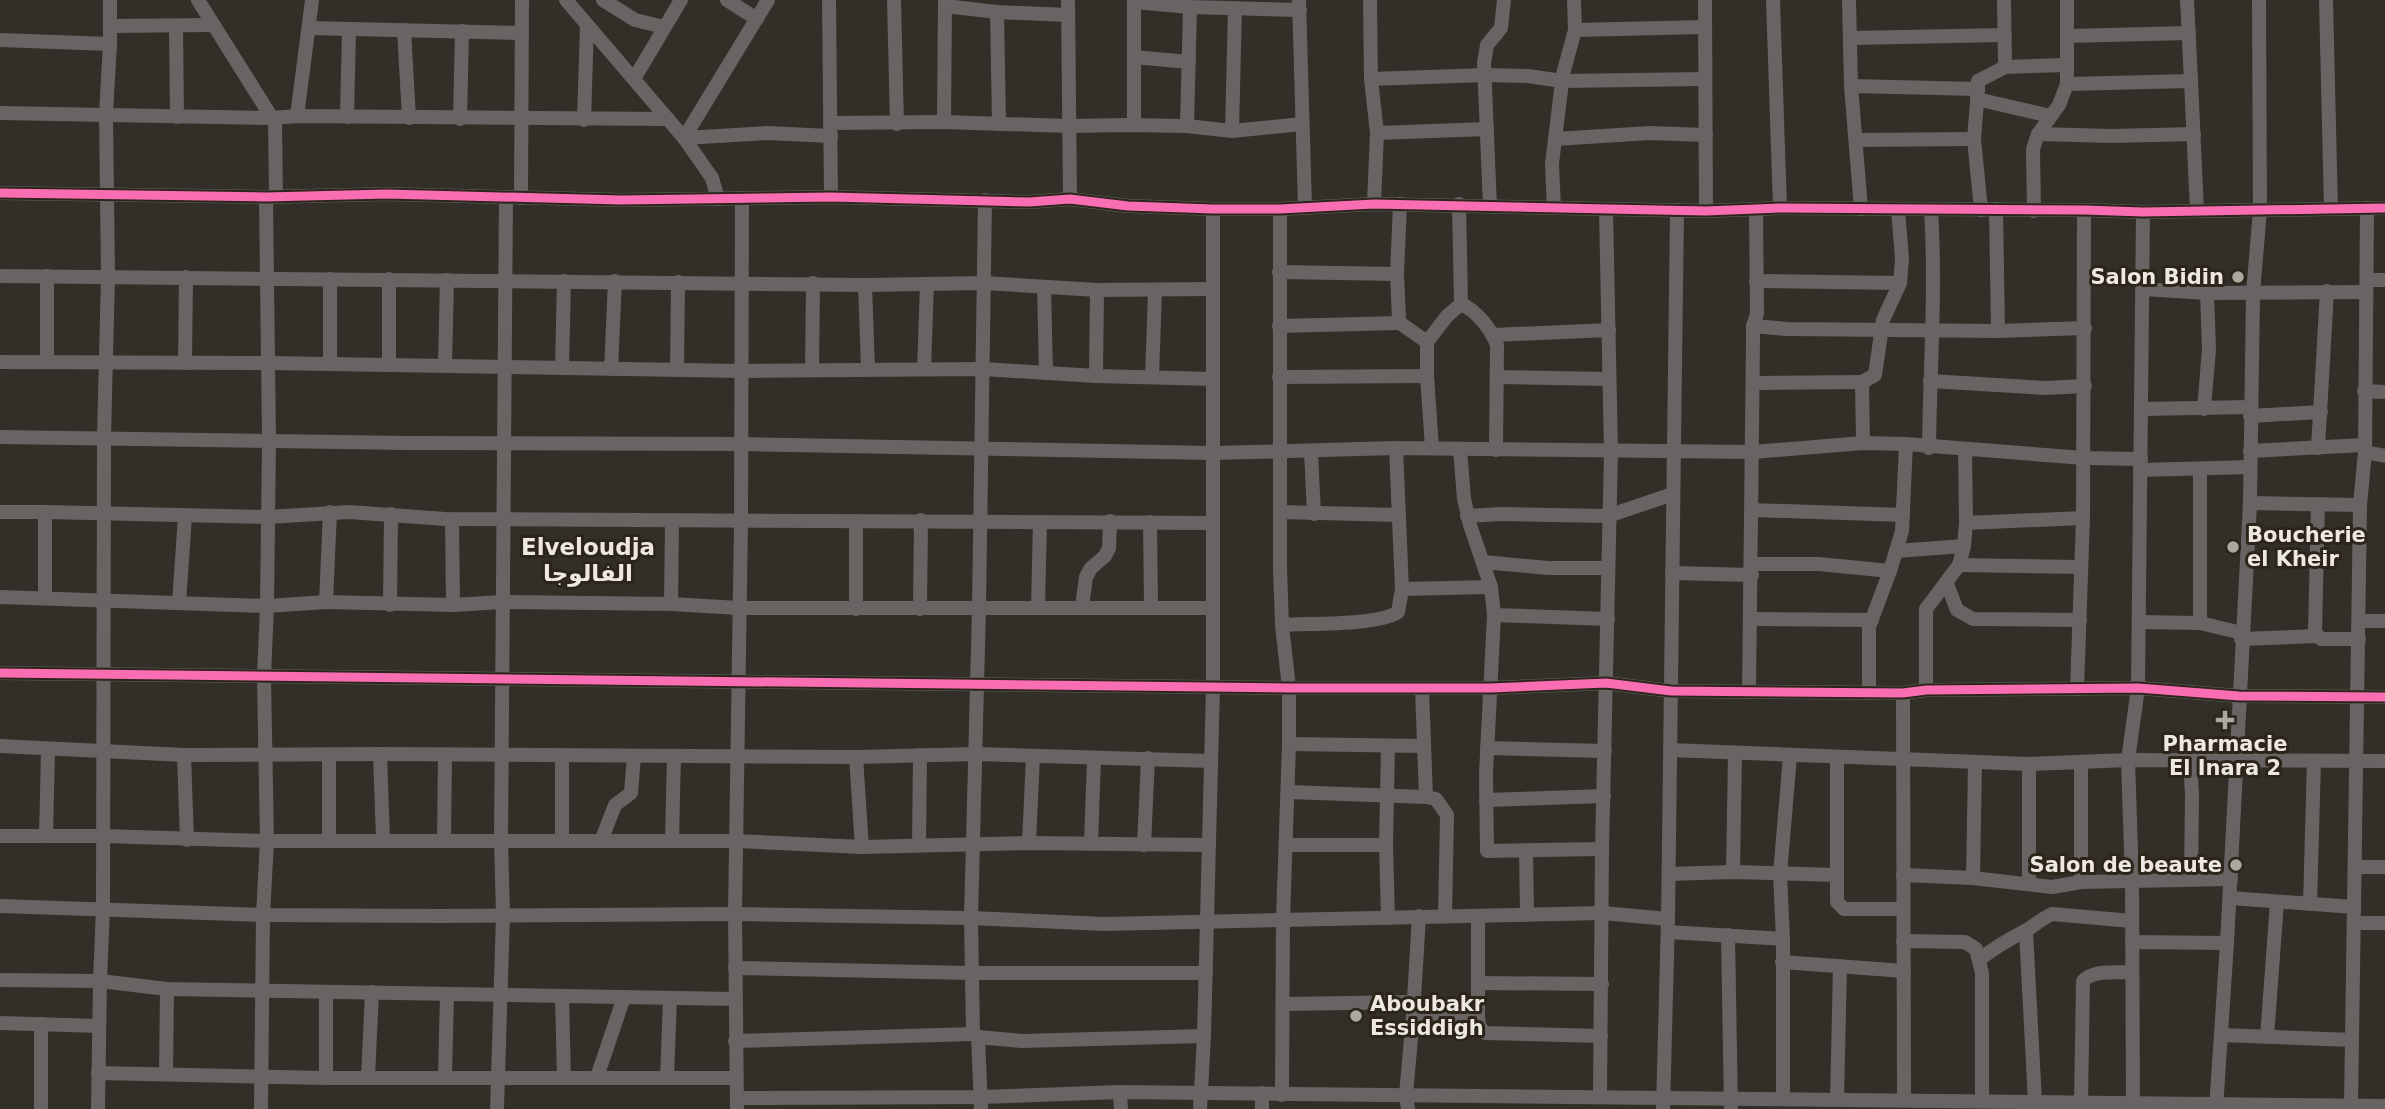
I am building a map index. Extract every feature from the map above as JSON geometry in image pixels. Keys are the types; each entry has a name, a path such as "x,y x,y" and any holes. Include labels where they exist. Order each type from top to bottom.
{"street":[{"path":"98,1109 103,909 103,514 108,276 106,114 110,0"},
{"path":"198,0 274,118 267,278 269,441 264,677 267,841 263,915 261,1109"},
{"path":"297,117 312,0"},
{"path":"497,1109 503,915 502,519 505,281 522,119 523,0"},
{"path":"566,0 684,138 712,178 718,199"},
{"path":"603,0 635,20 664,27"},
{"path":"634,79 681,0"},
{"path":"727,0 757,19"},
{"path":"684,138 768,0"},
{"path":"830,0 831,197"},
{"path":"894,0 897,124"},
{"path":"1370,0 1371,79 1377,133 1374,204"},
{"path":"1490,206 1484,63 1487,45 1501,28 1504,0"},
{"path":"1554,208 1552,164 1562,82 1575,30 1574,0"},
{"path":"1705,0 1706,211"},
{"path":"1773,0 1780,208"},
{"path":"1849,0 1852,38 1851,86 1861,209"},
{"path":"2004,0 2005,67"},
{"path":"2034,211 2033,149 2038,134 2059,105 2067,84 2067,0"},
{"path":"2187,0 2197,211"},
{"path":"2216,1107 2230,898 2250,503 2253,293 2260,210 2259,0"},
{"path":"2326,0 2331,209"},
{"path":"1134,125 1134,1 1190,7 1299,5 1305,207"},
{"path":"944,122 945,3 997,12 1068,7 1070,199"},
{"path":"1187,127 1190,7"},
{"path":"1232,131 1236,8"},
{"path":"997,12 999,124"},
{"path":"110,26 213,25"},
{"path":"584,120 587,25"},
{"path":"176,26 177,117"},
{"path":"1575,30 1705,27"},
{"path":"309,28 522,33"},
{"path":"347,117 349,29"},
{"path":"404,30 409,118"},
{"path":"460,119 462,31"},
{"path":"2067,36 2189,33"},
{"path":"1852,38 2005,35"},
{"path":"0,40 110,44"},
{"path":"1134,57 1189,61"},
{"path":"1981,210 1975,139 1979,82 2005,67 2066,65"},
{"path":"1371,79 1485,75 1528,76 1562,82 1706,79"},
{"path":"2067,84 2191,81"},
{"path":"1851,86 1977,94 2050,116"},
{"path":"0,113 274,118 668,119"},
{"path":"684,138 944,122 1134,125 1232,131 1301,124"},
{"path":"1377,133 1487,130"},
{"path":"1555,139 1650,134 1706,135"},
{"path":"2038,134 2194,134"},
{"path":"1856,140 1975,139"},
{"path":"0,193 271,197 387,194 621,200 831,197 1028,202 1070,199 1128,206 1213,209 1374,204 1706,211 1780,208 2144,212 2385,208"},
{"path":"742,198 739,756 735,914 737,1103 980,1103 1121,1092 1262,1093 1407,1102 1594,1101 1731,1104 1783,1099 1904,1100 1950,1105 1982,1101 2035,1102 2062,1106 2081,1102 2133,1106 2385,1106"},
{"path":"980,1103 971,973 971,918 985,200"},
{"path":"1400,204 1397,274 1400,323"},
{"path":"1459,204 1461,304"},
{"path":"2356,1107 2352,1040 2367,208"},
{"path":"1200,1109 1213,687 1213,209"},
{"path":"1280,209 1279,452 1282,625 1289,688 1282,1095"},
{"path":"1594,1101 1601,1037 1602,849 1611,452 1605,209"},
{"path":"1753,383 1862,382 1875,375 1882,328 1900,283 1902,259 1898,209"},
{"path":"1929,447 1935,272 1931,209"},
{"path":"1996,209 1997,331"},
{"path":"1663,1103 1668,925 1677,210"},
{"path":"2077,689 2084,458 2084,210"},
{"path":"1749,692 1753,326 1757,314 1756,211"},
{"path":"2133,1106 2133,880 2128,760 2138,688 2144,212"},
{"path":"1279,272 1397,274"},
{"path":"0,276 865,285 984,283 1097,290 1213,289"},
{"path":"47,276 47,362"},
{"path":"185,363 186,277"},
{"path":"330,279 330,364"},
{"path":"389,279 389,365"},
{"path":"444,366 447,280"},
{"path":"2143,289 2207,293 2328,291 2366,286 2385,280"},
{"path":"562,368 564,281"},
{"path":"611,369 615,281"},
{"path":"1756,281 1900,283"},
{"path":"677,370 678,282"},
{"path":"811,370 813,283"},
{"path":"924,369 927,284"},
{"path":"865,285 868,369"},
{"path":"1044,287 1046,373"},
{"path":"1096,376 1097,290"},
{"path":"1152,377 1155,291"},
{"path":"2318,448 2328,291"},
{"path":"2204,409 2209,349 2207,293"},
{"path":"1461,304 1493,335 1497,345 1496,450"},
{"path":"1432,448 1427,342 1447,316 1461,304"},
{"path":"1279,326 1400,323 1427,342"},
{"path":"1753,326 1787,329 1997,331 2085,328"},
{"path":"1493,335 1609,330"},
{"path":"0,362 268,363 741,371 983,369 1213,379"},
{"path":"1279,377 1427,376"},
{"path":"1497,377 1609,379"},
{"path":"1930,381 2045,388 2085,386"},
{"path":"1862,382 1863,443"},
{"path":"2364,391 2385,392"},
{"path":"2141,410 2321,412"},
{"path":"0,437 504,444 740,444 1213,453 1396,448 1753,452 1863,443 2084,458 2200,470 2250,467"},
{"path":"1868,693 1869,627 1902,531 1906,444"},
{"path":"1282,625 1369,620 1398,612 1402,589 1396,448"},
{"path":"1460,449 1464,499 1492,587 1494,615 1487,748 1487,851 1602,849"},
{"path":"1926,690 1926,609 1959,565 1964,546 1965,449"},
{"path":"2250,451 2364,449 2385,456"},
{"path":"1311,452 1314,514"},
{"path":"2200,470 2200,623"},
{"path":"1468,516 1608,516 1673,494"},
{"path":"2250,503 2360,505"},
{"path":"2317,636 2318,504"},
{"path":"1752,510 1903,515"},
{"path":"0,512 268,517 330,512 452,519 685,519 741,522 979,520 1212,523"},
{"path":"45,512 45,598"},
{"path":"326,602 330,512"},
{"path":"1280,512 1398,515"},
{"path":"390,605 391,514"},
{"path":"179,603 185,516"},
{"path":"1966,523 2083,518"},
{"path":"452,519 453,606"},
{"path":"920,608 921,520"},
{"path":"671,604 672,521"},
{"path":"856,521 856,608"},
{"path":"1083,607 1086,577 1109,548 1110,521"},
{"path":"1038,607 1040,522"},
{"path":"1150,522 1151,607"},
{"path":"1896,551 1964,546"},
{"path":"1483,562 1548,568 1608,568"},
{"path":"1672,573 1819,564 1890,571"},
{"path":"1959,565 2081,567"},
{"path":"1947,584 1957,610 1973,618 2080,620"},
{"path":"1402,589 1492,587"},
{"path":"0,597 267,606 326,602 453,606 502,602 671,604 740,608 1212,608"},
{"path":"1494,615 1608,619"},
{"path":"1751,619 1872,620"},
{"path":"2359,621 2385,621"},
{"path":"2138,622 2200,623 2242,636 2359,639"},
{"path":"0,673 1422,689 1606,683 1671,691 1868,693 2138,688 2239,696 2385,697"},
{"path":"1422,689 1426,797"},
{"path":"1903,693 1904,1100"},
{"path":"1289,744 1423,746"},
{"path":"0,746 184,755 856,757 976,754 1211,761"},
{"path":"1388,746 1388,918"},
{"path":"1487,748 1605,751"},
{"path":"46,836 48,750"},
{"path":"1670,750 2029,764 2236,759 2385,761"},
{"path":"1733,872 1735,753"},
{"path":"380,754 383,840"},
{"path":"184,755 187,840"},
{"path":"329,755 329,840"},
{"path":"444,840 445,755"},
{"path":"919,845 920,755"},
{"path":"562,756 562,841"},
{"path":"601,841 615,805 631,793 634,756"},
{"path":"672,840 674,756"},
{"path":"1029,843 1033,756"},
{"path":"1783,1099 1783,939 1780,874 1790,756"},
{"path":"856,757 862,847"},
{"path":"1837,757 1837,902 1844,909 1903,909"},
{"path":"1144,845 1148,758"},
{"path":"1091,844 1094,759"},
{"path":"2190,760 2191,878"},
{"path":"2310,904 2314,761"},
{"path":"1973,878 1975,763"},
{"path":"2081,763 2081,882"},
{"path":"2029,764 2029,884"},
{"path":"1289,792 1436,799 1447,815 1445,916"},
{"path":"1486,800 1604,796"},
{"path":"0,836 267,841 672,840 862,847 1029,843 1209,845"},
{"path":"1286,845 1386,845"},
{"path":"1526,851 1527,915"},
{"path":"2355,867 2385,867"},
{"path":"1668,874 1733,872 1836,875"},
{"path":"1903,876 1973,878 2052,887 2081,882 2231,879"},
{"path":"2052,887 2052,914"},
{"path":"2230,898 2354,907"},
{"path":"2267,1037 2277,902"},
{"path":"0,906 263,915 735,914 971,918 1104,924 1603,914 1728,935 1783,939"},
{"path":"1980,959 2005,941 2026,931 2040,919 2052,914 2132,921"},
{"path":"1407,1102 1419,916"},
{"path":"1478,916 1478,1016 1479,1026 1485,1033 1601,1037"},
{"path":"2354,923 2385,923"},
{"path":"2026,931 2035,1102"},
{"path":"1728,935 1731,1104"},
{"path":"1903,941 1965,942 1976,948 1980,959 1982,1101"},
{"path":"2132,942 2227,943"},
{"path":"1782,962 1904,971"},
{"path":"1837,1100 1840,966"},
{"path":"735,968 971,973 1206,973"},
{"path":"2081,1102 2083,981 2096,974 2132,972"},
{"path":"0,980 100,981 167,989 735,999"},
{"path":"1478,983 1602,984"},
{"path":"166,1074 167,989"},
{"path":"326,992 326,1078"},
{"path":"368,1077 372,992"},
{"path":"445,1077 447,993"},
{"path":"562,996 564,1078"},
{"path":"597,1077 624,997"},
{"path":"667,1078 670,998"},
{"path":"1284,1004 1413,1009 1478,1016"},
{"path":"0,1024 99,1026"},
{"path":"41,1024 41,1109"},
{"path":"735,1041 976,1035 1022,1041 1204,1036"},
{"path":"2221,1035 2352,1040"},
{"path":"98,1073 326,1078 736,1078"},
{"path":"1121,1092 1121,1109"},
{"path":"1262,1093 1262,1109"}],"cycle path":[{"path":"0,193 266,197 387,194 621,200 831,197 1029,202 1070,199 1128,206 1213,209 1374,204 1706,211 1780,208 2143,212 2385,208"},
{"path":"0,673 1289,688 1491,688 1606,683 1671,691 1903,693 1926,690 2138,688 2239,696 2385,697"}],"place":[{"name":"Salon Bidin","path":"2238,277"},
{"name":"Boucherie el Kheir","path":"2233,547"},
{"name":"Pharmacie El Inara 2","path":"2225,720"},
{"name":"Salon de beaute","path":"2236,865"},
{"name":"Aboubakr Essiddigh","path":"1356,1016"}],"district":[{"name":"Elveloudja الفالوجا","path":"588,560"}]}
